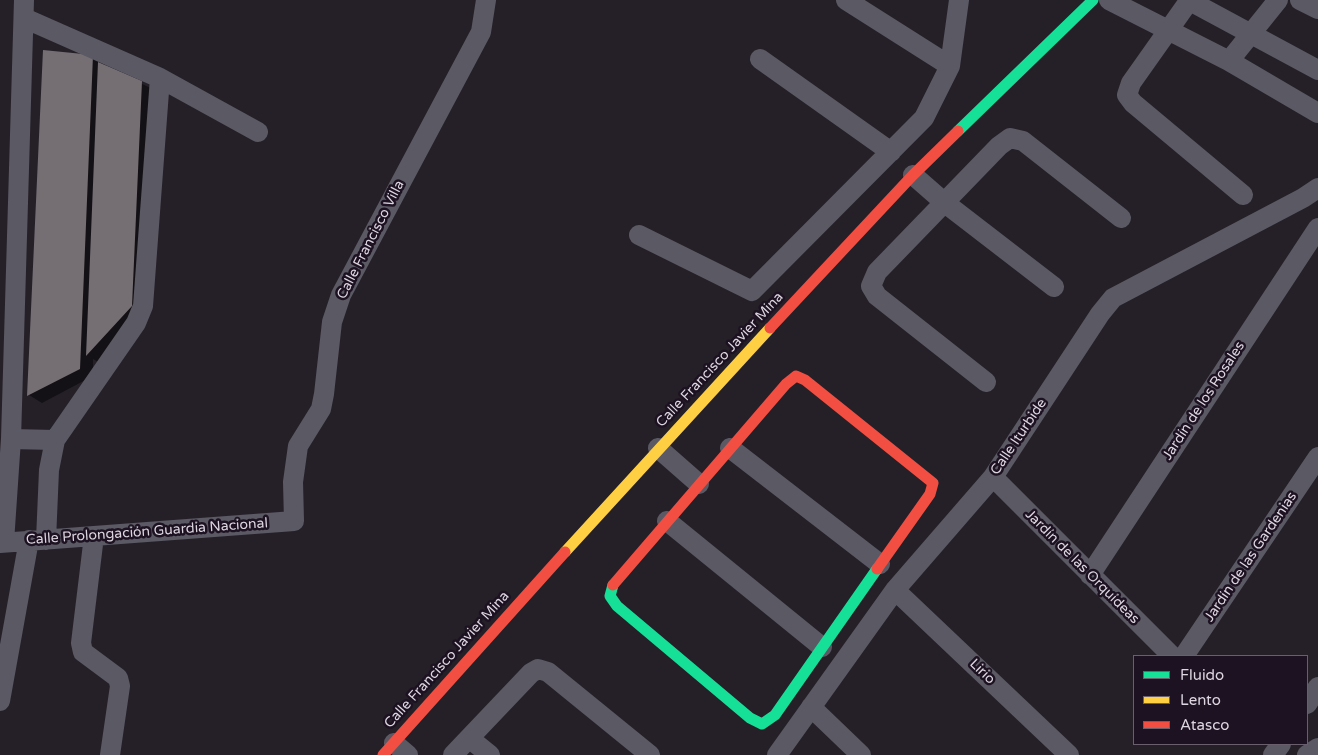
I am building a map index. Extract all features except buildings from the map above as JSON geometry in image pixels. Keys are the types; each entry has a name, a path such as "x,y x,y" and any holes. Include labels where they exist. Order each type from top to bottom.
{"street":[{"name":"Calle Francisco Villa","path":"294,521 293,482 298,446 320,409 324,394 332,322 341,295 480,32 486,0"},
{"path":"846,0 950,66"},
{"path":"639,235 752,291 924,118 950,66 959,0"},
{"name":"Calle Francisco Javier Mina","path":"395,751 658,448 913,176 1093,0"},
{"path":"1109,0 1229,61 1318,113"},
{"path":"1243,195 1133,103 1127,94 1131,83 1169,31 1188,0 1318,70"},
{"path":"1229,61 1278,0"},
{"path":"1300,0 1318,9"},
{"path":"2,543 11,439 24,9 160,78 258,132"},
{"path":"760,59 891,152"},
{"path":"0,701 37,540 55,440 136,323 143,306 160,78"},
{"path":"986,382 877,296 871,286 877,272 999,146 1010,138 1023,141 1121,218"},
{"path":"913,176 1054,287"},
{"path":"1311,193 1318,223"},
{"name":"Calle Iturbide","path":"777,755 895,590 993,477 1100,314 1113,298 1311,193"},
{"name":"Jardín de los Rosales","path":"1090,575 1318,228"},
{"path":"796,376 805,380 933,483 930,494 775,715 762,724 750,718 617,606 610,596 613,583 699,484 786,384 796,376"},
{"path":"11,439 55,440"},
{"path":"658,448 699,484"},
{"path":"730,448 880,564"},
{"name":"Jardín de las Gardenias","path":"1185,655 1318,457"},
{"name":"Jardín de las Orquídeas","path":"993,477 1171,655"},
{"name":"Calle Prolongación Guardia Nacional","path":"2,543 294,521"},
{"path":"667,521 822,647"},
{"path":"94,536 81,643 83,652 118,678 120,686 110,755"},
{"name":"Lirio","path":"895,590 1069,755"},
{"path":"453,755 538,669 548,672 650,755"},
{"path":"1308,702 1318,687"},
{"path":"811,707 861,755"},
{"path":"468,738 490,755"},
{"path":"1307,755 1318,748"}],"traffic: fast":[{"path":"958,131 1093,0"},
{"path":"613,585 610,596 617,606 750,718 762,724 775,715 877,569"}],"traffic: slow":[{"path":"565,552 770,328"}],"traffic: jam":[{"path":"770,328 913,175 958,131"},
{"path":"796,376 805,380 933,483 930,494 877,569"},
{"path":"613,585 786,384 796,376"},
{"path":"383,755 565,552"}]}
